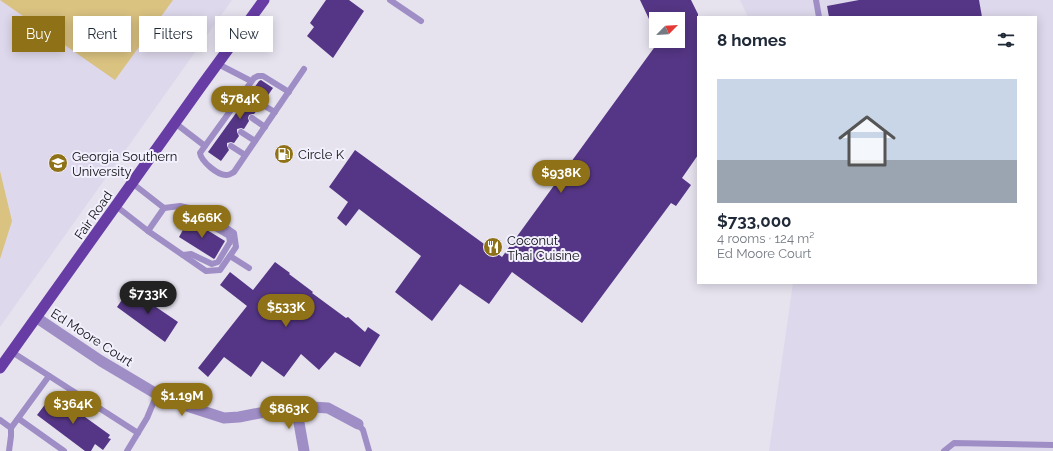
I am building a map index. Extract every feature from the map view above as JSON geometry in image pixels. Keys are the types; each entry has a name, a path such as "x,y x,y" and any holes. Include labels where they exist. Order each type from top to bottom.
{"main road":[{"name":"Fair Road","path":"0,368 264,0"}],"street":[{"name":"Ed Moore Court","path":"37,318 101,361 165,399 224,418 240,417 296,406 328,408 358,424"},
{"path":"296,406 304,451"}],"lane":[{"path":"390,0 420,21"},
{"path":"816,0 819,16"},
{"path":"218,64 251,81"},
{"path":"289,92 263,76 254,78 251,81 247,92 226,122 215,137 200,152 205,163 220,173 227,175 234,172 289,92 304,69"},
{"path":"262,104 275,112"},
{"path":"252,118 265,127"},
{"path":"175,123 205,146"},
{"path":"241,132 255,142"},
{"path":"231,146 245,156"},
{"path":"116,206 148,231 206,271 220,270 230,256 236,246 234,233 202,210 180,206 164,208 132,183"},
{"path":"148,231 164,208"},
{"path":"183,255 191,254 212,264 218,262 230,242 229,236 200,219 189,208"},
{"path":"230,256 249,268"},
{"path":"12,352 138,433"},
{"path":"11,428 49,376"},
{"path":"127,451 147,418 157,394"},
{"path":"19,419 64,451"},
{"path":"0,420 11,428 12,436 9,451"},
{"path":"358,424 363,430 369,451"},
{"path":"944,451 954,443 1053,445"}],"shaded area":[{"name":"Georgia Southern University","path":"0,0 232,0 221,16 215,16 215,24 207,35 207,16 139,16 139,52 195,52 0,327"},
{"path":"0,0 173,0 161,16 139,16 139,47 115,80 75,52 131,52 131,16 73,16 73,51 65,45 65,16 23,16"},
{"path":"740,0 1053,0 1053,451 769,451 793,284 1037,284 1037,16 748,16"},
{"path":"0,171 12,221 0,259"}],"building":[{"path":"326,0 349,0 364,11 333,58 307,36 314,27 310,23"},
{"path":"640,0 691,0 698,14 697,156 682,178 691,185 676,206 671,203 582,323 512,272 489,304 460,284 432,321 395,292 421,256 359,209 346,226 337,218 348,202 329,187 355,150 502,257 654,48 685,48 685,12 649,12 649,19"},
{"path":"859,0 979,0 982,16 829,16 827,6"},
{"path":"261,80 273,88 264,101 257,101 259,108 254,114 249,115 249,121 244,129 237,129 239,136 234,143 227,143 229,150 221,161 208,152"},
{"path":"189,219 225,241 214,259 179,237"},
{"path":"275,262 313,292 312,293 346,318 348,317 365,332 368,327 380,335 360,367 335,352 319,370 301,354 284,377 262,361 251,377 224,357 208,377 198,368 247,306 220,285 230,272 253,290"},
{"path":"130,288 142,297 143,295 157,305 156,307 178,322 165,342 117,307"},
{"path":"53,394 110,435 108,438 111,439 103,450 95,444 91,451 85,451 37,415"}],"place":[{"name":"Circle K","path":"284,154"},
{"name":"Georgia Southern University","path":"58,163"},
{"name":"Coconut Thai Cuisine","path":"493,247"}]}
